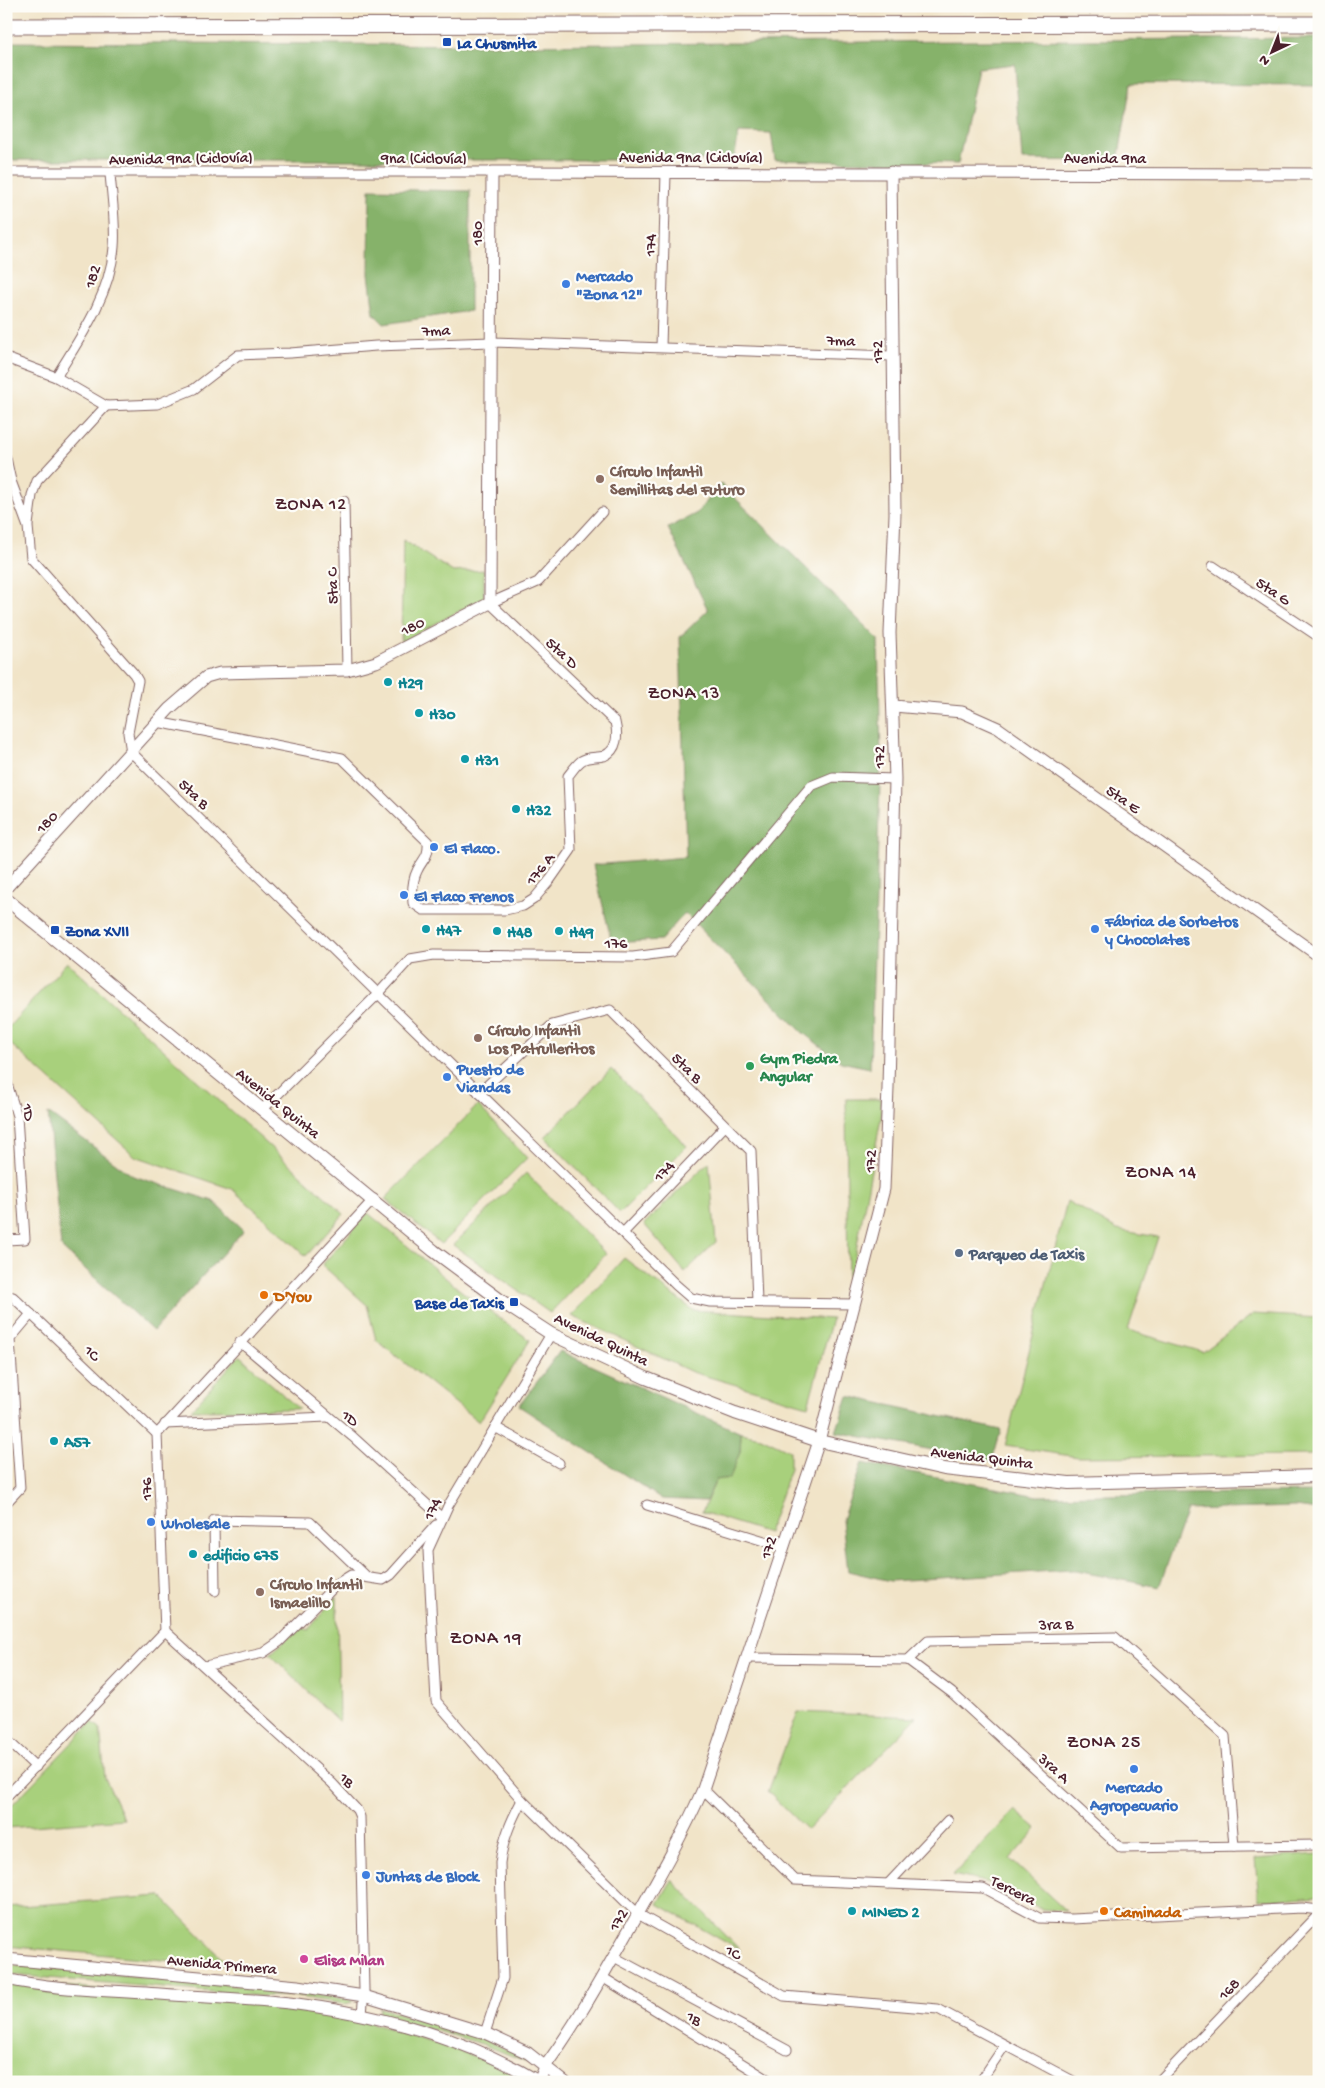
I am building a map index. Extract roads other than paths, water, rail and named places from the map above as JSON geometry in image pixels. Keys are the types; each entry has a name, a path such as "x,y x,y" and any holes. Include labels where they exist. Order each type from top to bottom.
{"highway":[{"path":"6,26 1319,24"}],"main road":[{"name":"Avenida Quinta","path":"6,899 262,1110 374,1199 434,1251 510,1308 551,1334 646,1378 699,1399 819,1440 944,1470 1069,1482 1319,1476"}],"street":[{"name":"9na (Ciclovía)","path":"356,171 492,172"},
{"name":"Avenida 9na (Ciclovía)","path":"6,172 110,174 356,171"},
{"name":"Avenida 9na (Ciclovía)","path":"492,172 891,172"},
{"name":"180","path":"6,888 157,722 206,677 220,674 348,670 376,662 490,604 492,172"},
{"name":"Avenida 9na","path":"891,172 1319,174"},
{"name":"172","path":"540,2081 546,2065 614,1957 687,1825 703,1789 819,1440 884,1189 895,779 890,633 895,514 891,172"},
{"name":"174","path":"661,347 666,173"},
{"name":"182","path":"56,377 81,336 108,284 115,247 110,174"},
{"name":"7ma","path":"106,406 157,404 194,389 238,355 290,354 376,346 492,342 892,356"},
{"path":"6,358 56,377 106,406 37,480 32,495 28,527 31,558 134,674 138,681 128,733 131,752"},
{"path":"6,458 11,480 28,527"},
{"name":"5ta C","path":"344,502 348,670"},
{"path":"490,604 538,582 602,512"},
{"name":"5ta G","path":"1213,566 1319,637"},
{"name":"5ta D","path":"490,604 615,722"},
{"name":"5ta E","path":"894,706 962,712 998,728 1319,956"},
{"name":"176 A","path":"157,722 342,758 428,842 429,854 416,871 412,888 413,903 423,910 505,910 523,906 550,880 571,850 568,776 581,761 589,757 604,756 611,751 616,742 618,732 615,722"},
{"name":"5ta B","path":"131,752 691,1298 710,1302 854,1304"},
{"name":"176","path":"262,1110 378,994 410,959 434,955 633,957 671,952 811,786 833,777 895,779"},
{"name":"5ta B","path":"479,1093 552,1026 610,1010 751,1151 757,1302"},
{"name":"1D","path":"6,1080 17,1116 25,1239 6,1240"},
{"name":"174","path":"623,1233 725,1126"},
{"path":"158,1434 240,1342 374,1199"},
{"name":"1C","path":"6,1295 13,1297 158,1434"},
{"path":"6,1503 20,1488 10,1339 31,1314"},
{"name":"174","path":"448,1716 436,1701 428,1550 442,1518 551,1334"},
{"name":"1D","path":"240,1342 353,1437 442,1518"},
{"path":"165,1424 327,1417"},
{"path":"495,1427 559,1463"},
{"name":"176","path":"158,1434 165,1631"},
{"path":"647,1505 784,1547"},
{"path":"205,1666 263,1653 279,1642 338,1583 351,1575 383,1580 391,1575 442,1518"},
{"path":"215,1591 214,1520 310,1522 367,1577"},
{"path":"6,1798 165,1631"},
{"name":"1B","path":"165,1631 332,1783 357,1810 360,1817 364,1996 362,2015"},
{"name":"3ra B","path":"908,1660 928,1641 1115,1637 1225,1736 1234,1846"},
{"path":"747,1658 908,1660"},
{"name":"3ra A","path":"908,1660 952,1693 1121,1848 1319,1845"},
{"name":"1C","path":"448,1716 522,1800 638,1914 784,1996 938,2009 1074,2082"},
{"path":"6,1739 36,1767"},
{"name":"Tercera","path":"703,1789 795,1880 983,1888 1039,1918 1072,1919 1302,1908 1319,1910"},
{"path":"485,2033 503,1978 500,1863 502,1846 508,1828 522,1800"},
{"path":"888,1884 948,1820"},
{"name":"168","path":"1158,2082 1319,1914"},
{"path":"614,1957 787,2050"},
{"name":"Avenida Primera","path":"6,1959 298,1986 364,1996 485,2033 528,2053 546,2065 565,2082"},
{"name":"1B","path":"602,1977 772,2082"},
{"path":"6,1980 103,1990 296,2004 362,2015 471,2047 505,2062 540,2081"},
{"path":"980,2082 1005,2045"}],"place":[{"name":"La Chusmita","path":"447,42"},
{"name":"Mercado \"Zona 12\"","path":"566,284"},
{"name":"Círculo Infantil Semillitas del Futuro","path":"600,479"},
{"name":"H29","path":"388,682"},
{"name":"H30","path":"419,713"},
{"name":"H31","path":"465,759"},
{"name":"H32","path":"516,809"},
{"name":"El Flaco.","path":"434,847"},
{"name":"El Flaco Frenos","path":"404,895"},
{"name":"H47","path":"426,929"},
{"name":"Fábrica de Sorbetos y Chocolates","path":"1095,929"},
{"name":"Zona XVII","path":"55,930"},
{"name":"H48","path":"497,931"},
{"name":"H49","path":"559,931"},
{"name":"Círculo Infantil Los Patrulleritos","path":"478,1038"},
{"name":"Gym Piedra Angular","path":"750,1066"},
{"name":"Puesto de Viandas","path":"447,1077"},
{"name":"Parqueo de Taxis","path":"959,1253"},
{"name":"D'You","path":"264,1295"},
{"name":"Base de Taxis","path":"514,1302"},
{"name":"A57","path":"54,1441"},
{"name":"Wholesale","path":"151,1522"},
{"name":"edificio 675","path":"193,1554"},
{"name":"Círculo Infantil Ismaelillo","path":"260,1592"},
{"name":"Mercado Agropecuario","path":"1134,1769"},
{"name":"Juntas de Block","path":"366,1875"},
{"name":"MINED 2","path":"852,1911"},
{"name":"Caminada","path":"1104,1911"},
{"name":"Elisa Milan","path":"304,1959"}],"district":[{"name":"ZONA 12","path":"311,503"},
{"name":"ZONA 13","path":"684,692"},
{"name":"ZONA 14","path":"1161,1171"},
{"name":"ZONA 19","path":"486,1637"},
{"name":"ZONA 25","path":"1104,1741"}]}
